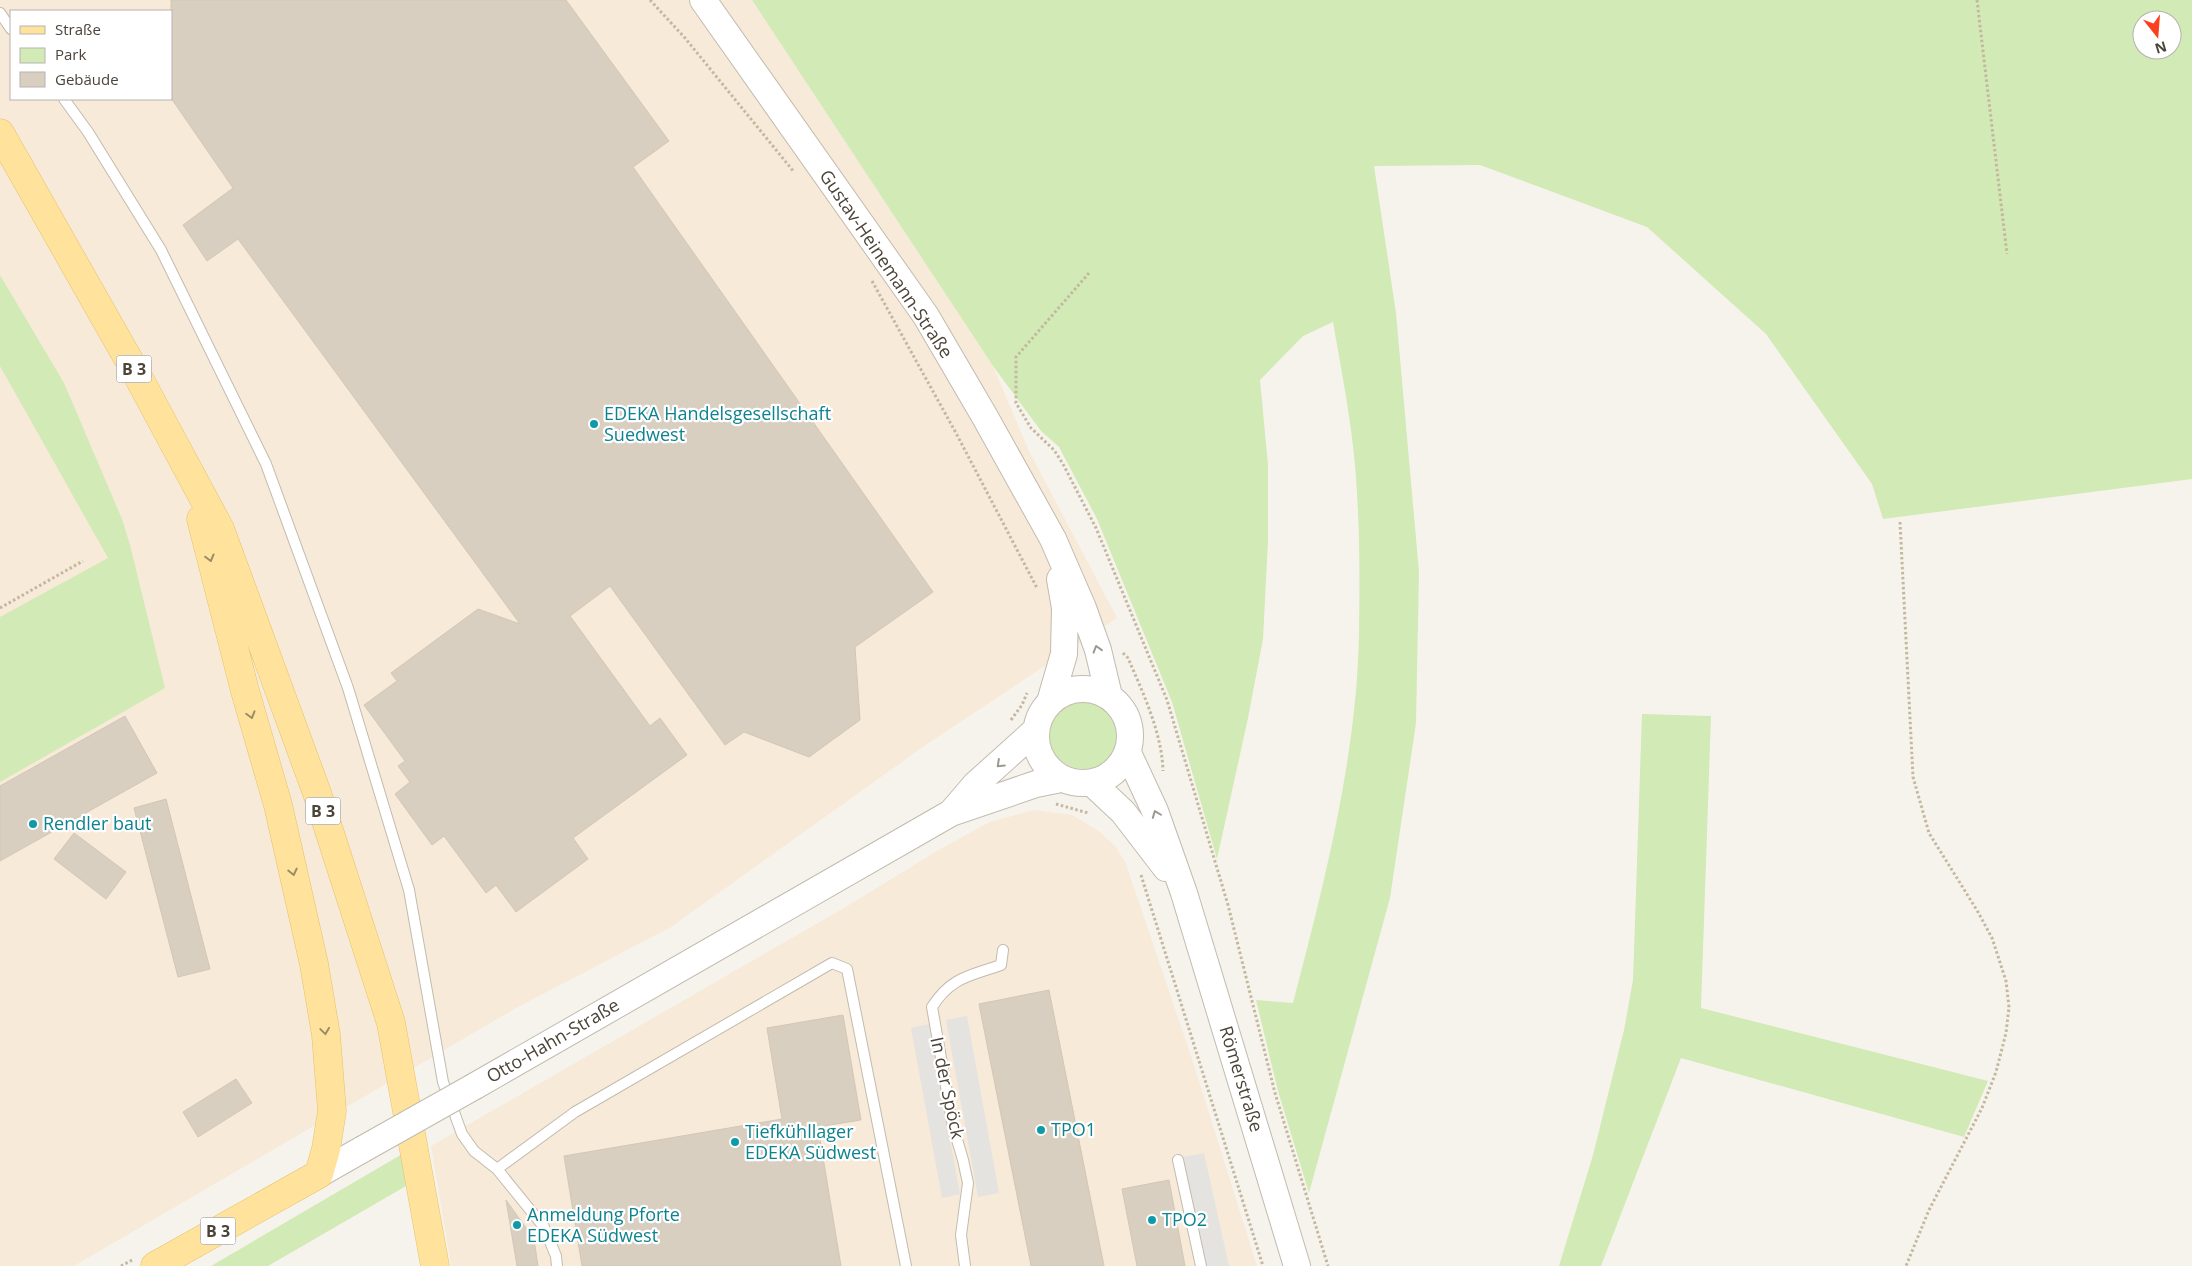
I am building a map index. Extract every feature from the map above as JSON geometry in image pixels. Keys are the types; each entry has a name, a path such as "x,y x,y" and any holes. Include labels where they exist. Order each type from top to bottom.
{"main road":[{"name":"B 3","path":"0,133 134,369 220,529 307,766 391,1023 435,1266"},
{"name":"B 3","path":"0,158 74,263"},
{"name":"B 3","path":"191,476 244,691 278,805 314,964 326,1035 332,1111 319,1174"},
{"name":"Otto-Hahn-Straße","path":"155,1266 319,1174"}],"street":[{"name":"Gustav-Heinemann-Straße","path":"703,0 926,316 985,417 1052,539 1083,608 1098,650 1109,696"},
{"name":"Gustav-Heinemann-Straße","path":"1040,695 1064,654 1065,608 1052,539"},
{"path":"1078,689 1094,690 1109,696 1121,707 1129,722 1131,737 1128,753 1120,767 1107,777 1092,783 1076,784 1061,779 1048,769 1039,756 1036,730 1040,715 1040,695 1063,693 1078,689"},
{"name":"Otto-Hahn-Straße","path":"951,813 974,785 1036,730"},
{"name":"Römerstraße","path":"1128,753 1155,811 1184,893 1297,1266"},
{"name":"Otto-Hahn-Straße","path":"319,1174 951,813 1036,784 1061,779"},
{"name":"Römerstraße","path":"1092,783 1139,830 1184,893"}],"lane":[{"path":"0,14 10,27"},
{"path":"65,100 88,132 161,250 266,464 348,688 409,890 443,1082 462,1134 474,1151 497,1169 544,1227 556,1256 557,1266"},
{"name":"In der Spöck","path":"965,1266 961,1235 968,1183 964,1160 953,1126 932,1007 951,983 1001,965 1003,950"},
{"path":"497,1169 576,1112 832,963 847,969 906,1266"},
{"path":"1178,1160 1201,1266"}],"path":[{"path":"650,0 685,38 800,178"},
{"path":"1977,0 2007,254"},
{"path":"1089,273 1016,357 1016,404 1031,428 1054,450 1096,528 1167,700 1228,905 1275,1093 1328,1266"},
{"path":"868,276 956,433 1038,591"},
{"path":"1900,522 1913,777 1929,833 1992,938 2006,981 2009,1007 2006,1034 1982,1108 1929,1210 1906,1266"},
{"path":"0,608 83,561"},
{"path":"1098,650 1117,648 1128,658 1154,726 1162,754 1163,778 1146,792"},
{"path":"1006,727 1022,705 1040,695"},
{"path":"1052,803 1085,810 1092,815"},
{"path":"1140,872 1263,1266"}],"shaded area":[{"path":"0,0 752,0 993,366 1029,451 1117,618 927,744 671,927 518,1007 74,1266 0,1266"},
{"path":"1034,810 1072,815 1100,832 1116,847 1126,864 1192,1059 1257,1266 451,1266 431,1146 844,908 942,848 990,822"},
{"path":"967,1016 999,1193 978,1197 946,1020"},
{"path":"929,1024 960,1194 942,1198 911,1028"},
{"path":"1204,1153 1229,1266 1206,1266 1182,1157"}],"green space":[{"path":"752,0 2192,0 2192,479 1883,519 1872,484 1766,334 1647,227 1480,165 1374,166 1396,313 1419,572 1416,723 1390,898 1309,1193 1278,1091 1256,1000 1293,1003 1337,820 1352,726 1357,680 1359,633 1358,506 1351,430 1333,322 1303,336 1260,380 1268,465 1268,541 1263,639 1217,859 1172,702 1097,519 1059,447 1041,431 993,366"},
{"path":"0,275 64,383 122,519 165,688 0,782 0,617 108,558 0,366"},
{"path":"1091,697 1110,707 1118,719 1120,733 1118,747 1110,759 1098,767 1077,769 1058,759 1050,747 1048,726 1058,707 1070,699"},
{"path":"1642,714 1711,716 1701,1008 1988,1081 1964,1137 1681,1058 1601,1266 1559,1266 1593,1155 1624,1030 1633,980"},
{"path":"404,1153 406,1186 268,1266 211,1266"}],"building":[{"name":"EDEKA Handelsgesellschaft Suedwest","path":"171,0 566,0 669,141 633,167 933,592 855,647 860,720 809,757 744,732 725,745 610,586 570,616 650,726 660,718 687,755 573,838 588,859 516,912 496,885 486,893 444,836 432,845 395,794 410,782 398,766 405,761 364,705 397,681 391,673 478,609 520,624 238,239 207,261 183,225 233,188 172,99"},
{"name":"Rendler baut","path":"125,716 157,773 0,861 0,786"},
{"path":"166,799 210,969 178,977 134,808"},
{"path":"74,833 126,872 106,899 54,859"},
{"name":"TPO1","path":"1049,990 1104,1266 1031,1266 979,1004"},
{"name":"Tiefkühllager EDEKA Südwest","path":"843,1015 861,1120 818,1127 841,1266 582,1266 564,1156 782,1119 767,1028"},
{"path":"236,1079 252,1103 198,1137 183,1112"},
{"name":"TPO2","path":"1169,1180 1185,1266 1137,1266 1122,1189"},
{"name":"Anmeldung Pforte EDEKA Südwest","path":"506,1200 534,1239 538,1266 517,1266"}],"place":[{"name":"EDEKA Handelsgesellschaft Suedwest","path":"594,424"},
{"name":"Rendler baut","path":"33,824"},
{"name":"TPO1","path":"1041,1130"},
{"name":"Tiefkühllager EDEKA Südwest","path":"735,1142"},
{"name":"TPO2","path":"1152,1220"},
{"name":"Anmeldung Pforte EDEKA Südwest","path":"517,1225"}]}
